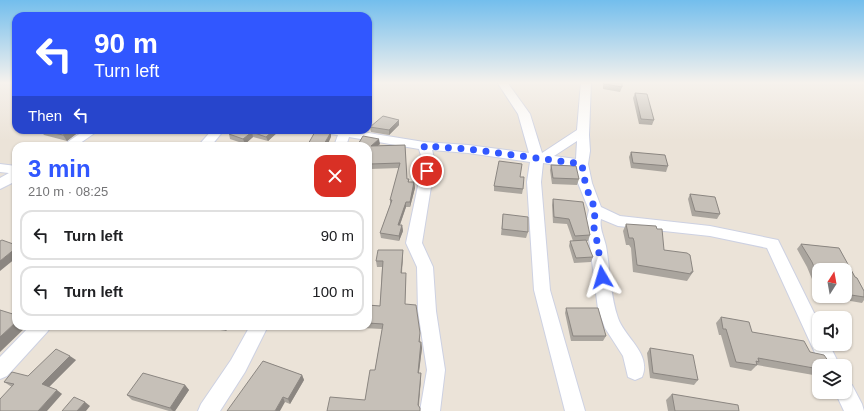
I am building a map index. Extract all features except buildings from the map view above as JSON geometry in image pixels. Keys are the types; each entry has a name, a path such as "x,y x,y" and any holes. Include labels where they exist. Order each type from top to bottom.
{"street":[{"path":"515,101 524,114 539,158 534,182 542,290 575,411"},
{"path":"585,101 583,132 584,151 582,164 585,183 596,210 618,221 710,231 773,244 812,326"},
{"path":"539,158 583,132"},
{"path":"74,142 88,134"},
{"path":"208,142 214,134"},
{"path":"356,134 424,146 468,149 582,164"},
{"path":"424,146 429,162 414,243 425,267 427,311 436,370 430,411"},
{"path":"0,168 12,170"},
{"path":"0,184 12,177"},
{"path":"596,210 593,223 598,246 607,309 611,323 630,351 634,361 635,371"},
{"path":"0,370 38,330"},
{"path":"208,411 238,366 257,330"},
{"path":"849,399 855,411"}],"route":[{"path":"427,171 429,162 424,146 468,149 582,164 585,183 596,210 593,223 602,277"}]}
